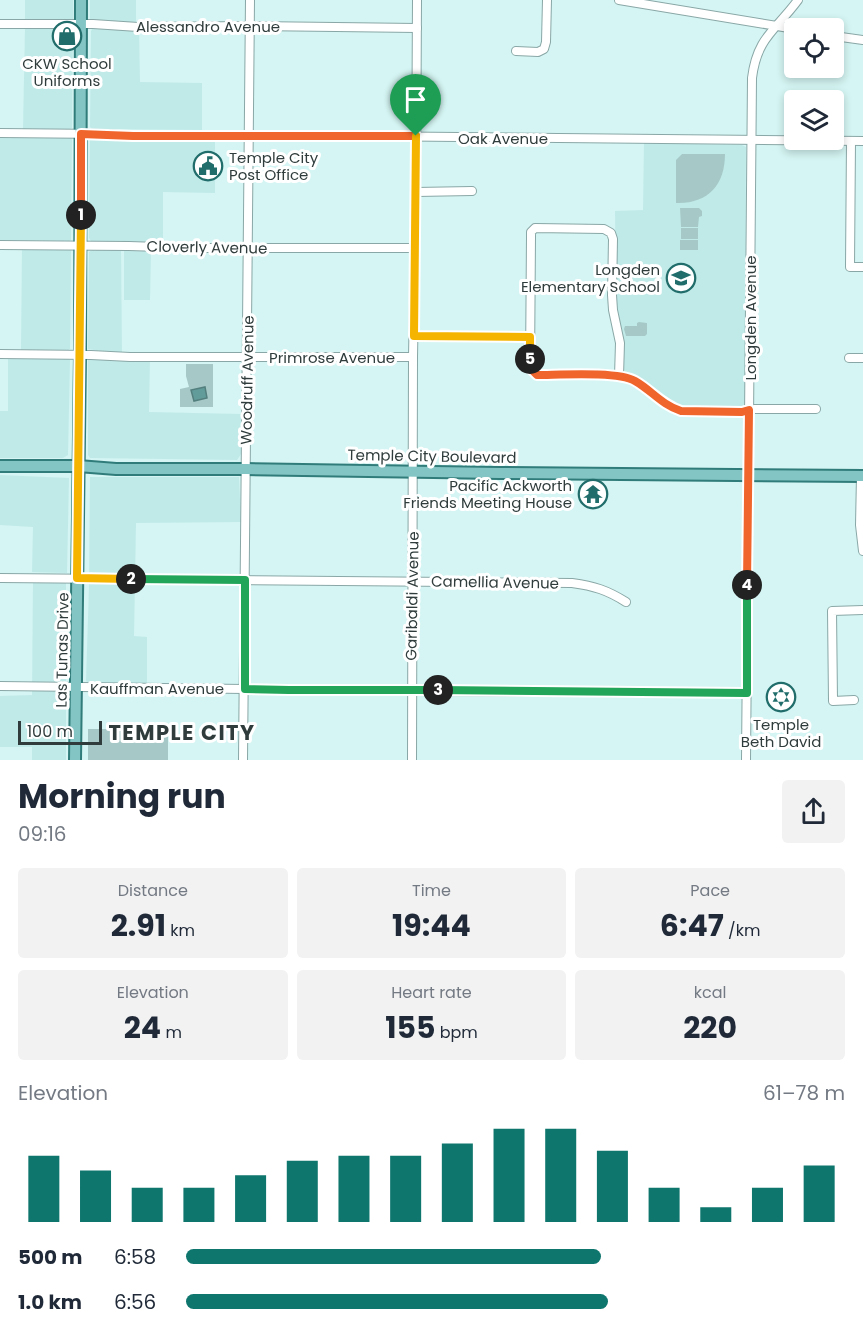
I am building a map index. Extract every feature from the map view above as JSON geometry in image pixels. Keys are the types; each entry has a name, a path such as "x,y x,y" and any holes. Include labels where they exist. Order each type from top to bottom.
{"main road":[{"name":"Las Tunas Drive","path":"75,760 81,246 81,0"},
{"name":"Temple City Boulevard","path":"0,466 862,476"}],"street":[{"name":"Woodruff Avenue","path":"243,760 250,0"},
{"name":"Garibaldi Avenue","path":"412,760 417,0"},
{"path":"516,51 538,52 544,49 547,0"},
{"path":"619,0 784,27"},
{"name":"Longden Avenue","path":"746,760 752,78 753,65 763,43 798,0"},
{"name":"Alessandro Avenue","path":"0,24 417,28"},
{"path":"844,37 863,40"},
{"name":"Oak Avenue","path":"0,133 863,141"},
{"path":"851,141 850,267 863,267"},
{"path":"416,192 472,191"},
{"path":"619,376 620,343 613,310 613,239 611,233 604,229 538,227 533,229 531,237 530,368 537,375 619,376 634,380 662,402 681,411 742,412 754,408 816,409"},
{"name":"Cloverly Avenue","path":"0,245 415,248"},
{"name":"Primrose Avenue","path":"414,336 530,337"},
{"name":"Primrose Avenue","path":"0,354 122,357 413,357"},
{"path":"849,358 863,358"},
{"path":"862,476 860,525 863,550"},
{"name":"Camellia Avenue","path":"0,578 572,583 603,589 626,602"},
{"path":"854,700 833,701 832,611 863,610"},
{"name":"Kauffman Avenue","path":"0,686 747,693"}],"shaded area":[{"path":"25,0 73,0 73,19 25,20"},
{"path":"90,0 136,0 136,26 92,21 90,19"},
{"path":"139,28 140,82 202,83 202,130 92,129 90,127 91,31 92,29"},
{"path":"25,29 73,30 72,128 70,129 23,129"},
{"path":"0,137 72,139 71,240 0,240"},
{"path":"215,139 215,193 163,192 163,242 91,241 89,238 90,140"},
{"name":"Longden Elementary School","path":"644,143 742,145 746,147 745,404 739,409 690,408 673,404 639,379 626,373 623,368 623,341 616,309 615,211 643,210"},
{"path":"682,154 725,154 724,165 718,183 706,196 697,200 676,203 676,160"},
{"path":"680,208 699,208 702,211 698,227 681,227"},
{"path":"681,228 698,228 698,239 681,239"},
{"path":"680,240 698,240 698,250 680,250"},
{"path":"22,249 69,249 71,251 70,349 68,350 21,350"},
{"path":"121,249 122,355 88,349 89,252"},
{"path":"124,249 151,250 150,300 124,300"},
{"path":"639,322 647,323 647,334 645,336 626,336 625,326 637,326"},
{"path":"150,358 149,412 241,414 241,454 237,460 90,458 88,455 88,360"},
{"path":"8,359 70,360 68,455 63,458 0,458 0,411 8,411"},
{"path":"186,364 213,364 213,407 180,407 180,389 189,387"},
{"path":"205,387 207,398 194,401 191,390"},
{"path":"0,475 69,478 67,573 32,572 33,527 0,525"},
{"path":"90,477 239,477 241,522 136,523 134,636 147,637 147,684 89,683 86,681"},
{"path":"33,583 66,583 66,760 32,760 32,747 0,747 0,696 32,695"},
{"path":"88,729 168,729 168,760 88,760"}],"place":[{"name":"CKW School Uniforms","path":"67,36"},
{"name":"Temple City Post Office","path":"208,166"},
{"name":"Longden Elementary School","path":"681,278"},
{"name":"Pacific Ackworth Friends Meeting House","path":"593,494"},
{"name":"Temple Beth David","path":"781,697"}],"district":[{"name":"TEMPLE CITY","path":"182,732"}],"route":[{"path":"81,134 416,136 414,336 530,337 530,368 537,375 627,377 662,402 681,411 742,412 749,410 747,693 245,689 245,580 77,578 81,134"}]}
